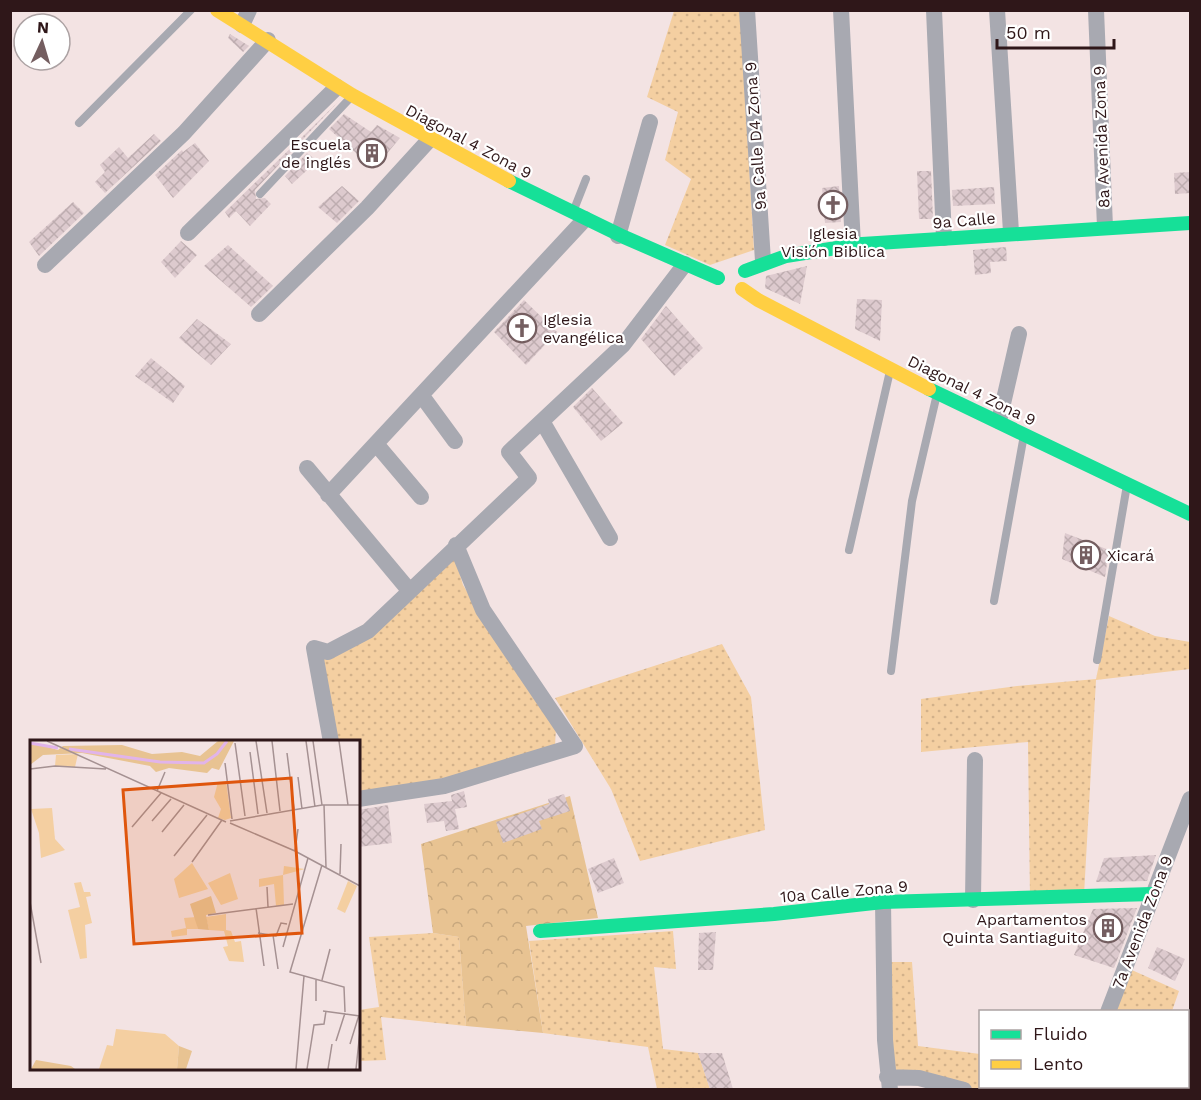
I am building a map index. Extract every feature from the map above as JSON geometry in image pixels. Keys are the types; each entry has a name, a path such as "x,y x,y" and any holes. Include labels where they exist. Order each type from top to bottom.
{"main road":[{"name":"Diagonal 4 Zona 9","path":"217,10 246,18 268,40 337,87 494,176 579,215 618,236 686,264 731,279 758,300 937,393 1191,514"},
{"name":"9a Calle","path":"731,279 763,261 853,245 1011,232 1191,223"},
{"name":"10a Calle Zona 9","path":"540,931 688,918 774,914 883,903 1152,894"}],"street":[{"name":"9a Calle D4 Zona 9","path":"747,10 763,261"},
{"path":"841,10 853,245"},
{"path":"934,10 944,238"},
{"path":"997,10 1011,232"},
{"name":"8a Avenida Zona 9","path":"1096,10 1105,227"},
{"path":"45,265 184,133 268,40"},
{"path":"188,233 337,87"},
{"path":"618,236 650,122"},
{"path":"259,314 367,208 430,140"},
{"path":"328,495 422,396 579,215"},
{"path":"331,740 315,648 328,652 368,631 408,589 530,478 509,452 623,345 686,264"},
{"path":"999,421 1019,334"},
{"path":"422,396 454,441"},
{"path":"542,421 610,538"},
{"path":"376,445 420,497"},
{"path":"307,468 408,589"},
{"path":"360,799 444,786 574,746 483,610 456,545"},
{"path":"973,900 975,760"},
{"name":"7a Avenida Zona 9","path":"1108,1010 1191,799"},
{"path":"883,903 889,1083 919,1078 964,1089"}],"lane":[{"path":"79,123 191,10"},
{"path":"260,194 352,96"},
{"path":"579,215 586,179"},
{"path":"849,550 891,368"},
{"path":"891,671 912,501 937,393"},
{"path":"994,602 1024,435"},
{"path":"1097,660 1128,482"}],"shaded area":[{"path":"674,11 740,11 754,250 710,265 665,245 691,179 665,160 678,112 647,97"},
{"path":"454,554 463,585 514,668 556,728 555,746 496,766 360,796 360,740 338,740 322,657"},
{"path":"1109,616 1155,636 1190,642 1190,669 1096,680 1084,895 1030,897 1028,742 921,752 921,699 1017,686 1096,679"},
{"path":"722,644 751,697 765,830 640,861 611,789 555,698"},
{"path":"673,931 676,969 654,967 663,1049 698,1053 710,1089 657,1089 648,1047 543,1033 529,941"},
{"path":"433,933 459,937 466,1026 381,1017 386,1060 360,1061 360,1010 379,1007 369,937"},
{"path":"886,962 912,962 918,1046 979,1054 979,1088 985,1089 971,1089 889,1074"},
{"path":"1125,967 1179,991 1172,1010 1109,1010"}],"green space":[{"path":"570,796 598,918 526,926 543,1033 466,1026 459,937 433,933 421,844"}],"building":[{"path":"230,34 249,46 243,52 228,38"},
{"path":"338,102 255,190 256,199 265,198 271,204 250,226 236,211 229,218 225,212"},
{"name":"Escuela de inglés","path":"344,114 371,132 377,125 400,138 374,169 329,129"},
{"path":"154,134 161,141 105,193 95,182 105,172 100,165 119,147 128,158"},
{"path":"195,143 209,161 173,198 155,175 182,150 183,152"},
{"path":"307,153 317,161 292,184 285,176"},
{"path":"917,171 931,171 933,219 919,219"},
{"path":"1191,172 1191,193 1175,194 1174,173"},
{"path":"342,186 359,201 337,223 318,207"},
{"name":"Iglesia Visión Biblica","path":"839,186 841,222 825,223 822,188"},
{"path":"994,187 995,204 953,206 952,190"},
{"path":"73,202 84,213 39,256 29,242"},
{"path":"181,241 197,255 175,278 161,262"},
{"path":"228,245 273,286 251,307 204,266"},
{"path":"1006,247 1007,261 990,262 991,273 975,275 973,250"},
{"path":"807,266 800,304 765,288 766,276"},
{"path":"857,299 882,300 880,341 855,329"},
{"name":"Iglesia evangélica","path":"524,300 557,332 526,365 494,332"},
{"path":"666,306 703,348 674,376 641,339"},
{"path":"197,319 231,344 211,365 179,338"},
{"path":"151,358 185,386 173,403 135,376"},
{"path":"592,388 623,423 601,441 573,407"},
{"name":"Xicará","path":"1065,533 1109,550 1105,577 1062,559"},
{"path":"464,791 467,807 455,809 459,829 446,831 444,821 427,823 424,804 452,801 451,795"},
{"path":"564,794 570,811 539,821 542,829 503,843 496,822 549,804 548,799"},
{"path":"388,805 392,843 360,847 360,810"},
{"path":"1156,855 1147,881 1096,882 1104,858"},
{"path":"614,858 624,883 598,893 588,869"},
{"name":"Apartamentos Quinta Santiaguito","path":"1137,908 1114,968 1074,955 1093,909"},
{"path":"716,932 713,970 698,970 699,933"},
{"path":"1157,947 1185,959 1175,981 1148,968"},
{"path":"698,1053 722,1053 733,1089 710,1089"}],"traffic: fast":[{"path":"509,181 624,237 718,278"},
{"path":"745,271 786,256 862,244 1190,223"},
{"path":"929,389 1190,514"},
{"path":"540,931 774,914 883,902 1152,894"}],"traffic: slow":[{"path":"217,10 352,95 509,181"},
{"path":"742,289 758,300 929,389"}],"place":[{"name":"Escuela de inglés","path":"372,153"},
{"name":"Iglesia Visión Biblica","path":"833,205"},
{"name":"Iglesia evangélica","path":"522,328"},
{"name":"Xicará","path":"1086,555"},
{"name":"Apartamentos Quinta Santiaguito","path":"1108,928"}]}
